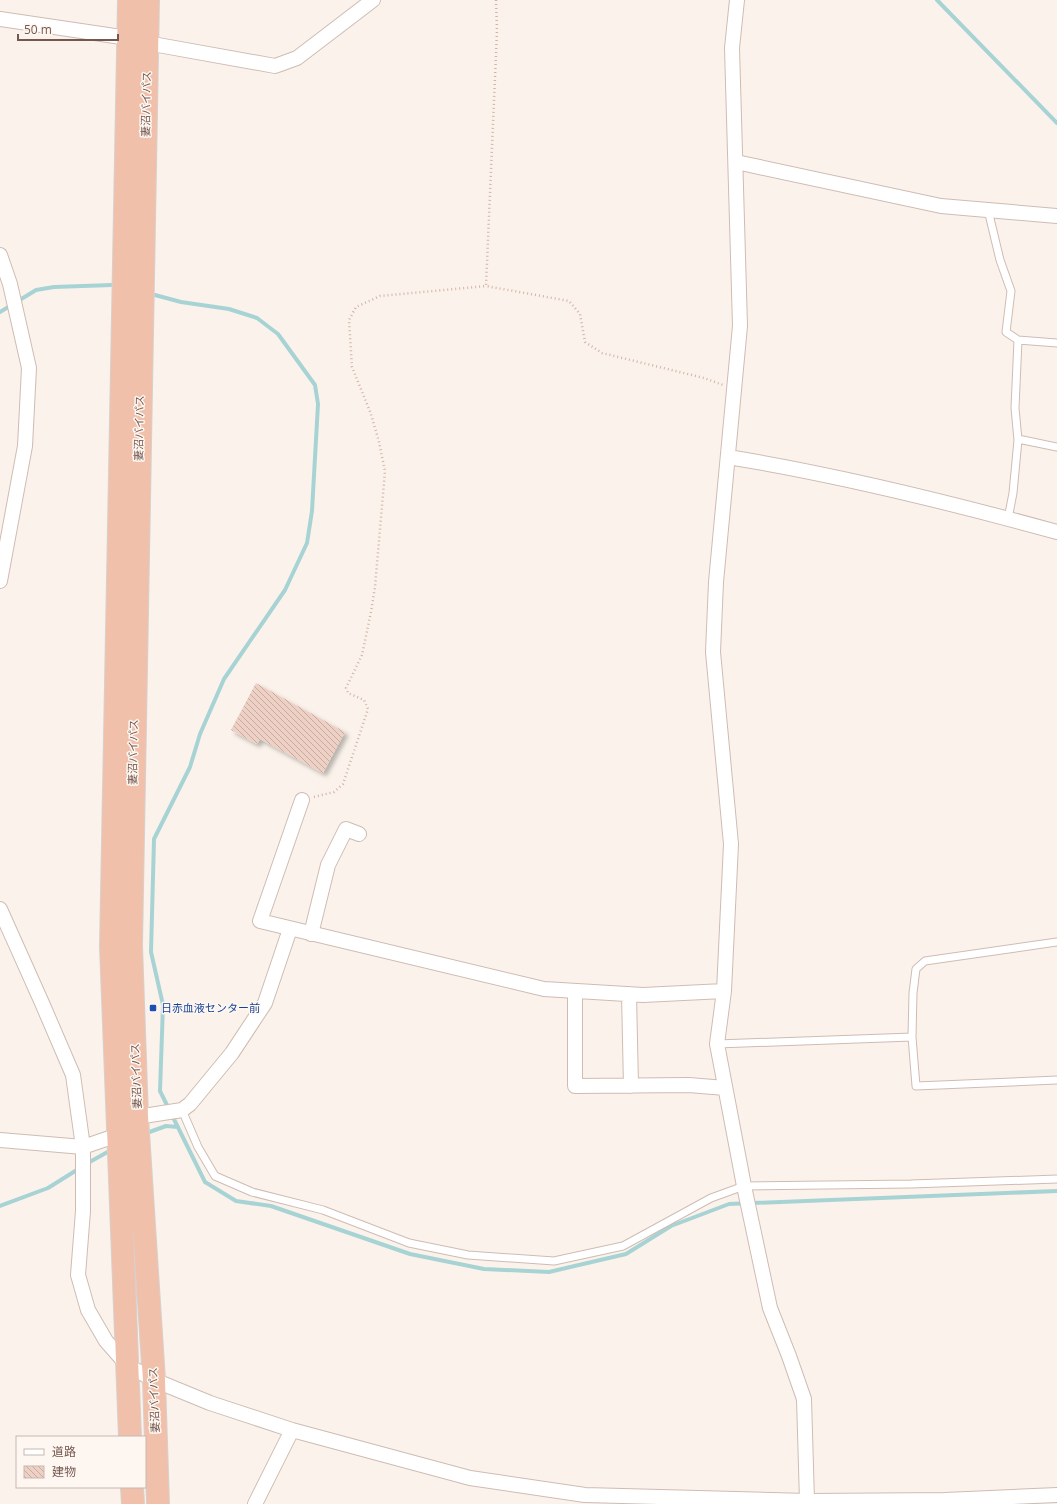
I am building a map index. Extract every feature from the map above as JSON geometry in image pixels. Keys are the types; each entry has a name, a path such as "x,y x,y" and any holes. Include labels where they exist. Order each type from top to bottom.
{"highway":[{"name":"妻沼バイパス","path":"129,0 138,41"},
{"name":"妻沼バイパス","path":"148,0 138,41 111,947 128,1136 154,1380 158,1504"},
{"name":"妻沼バイパス","path":"128,1136 127,1365 130,1436"},
{"path":"132,1488 133,1504"}],"street":[{"path":"0,19 138,41 275,66 297,58 373,0"},
{"path":"737,0 732,48 740,326 716,582 713,652 731,844 724,991 717,1044 744,1186 770,1308 804,1399 807,1501"},
{"path":"736,162 941,206 1057,216"},
{"path":"0,255 12,294 29,368 25,446 0,581"},
{"path":"728,457 822,474 950,503 1057,532"},
{"path":"302,800 260,921 544,989 629,994 724,991"},
{"path":"311,934 328,865 346,829 359,834"},
{"path":"0,909 73,1075 83,1151 83,1211 78,1275 88,1310 106,1341 127,1365 154,1380 210,1403 292,1430 470,1478 586,1499 945,1502 1057,1495"},
{"path":"0,1140 83,1151 128,1136 161,1113 181,1110 190,1104 232,1053 265,1003 290,929"},
{"path":"576,991 575,1086 689,1085 725,1088"},
{"path":"629,994 631,1086"},
{"path":"256,1504 292,1430"}],"lane":[{"path":"988,210 1000,260 1011,291 1006,332 1018,340 1057,343"},
{"path":"1008,519 1013,493 1018,439 1015,408 1018,340"},
{"path":"1018,439 1057,447"},
{"path":"1057,942 925,961 916,969 913,993 912,1037 916,1086 1057,1080"},
{"path":"717,1044 912,1037"},
{"path":"181,1110 198,1147 215,1176 252,1192 323,1210 409,1243 468,1255 554,1261 623,1246 711,1198 744,1186 911,1184 1057,1179"}],"path":[{"path":"486,286 497,31 496,0"},
{"path":"302,800 334,792 343,784 368,709 364,700 348,693 346,688 362,655 371,612 375,587 385,471 371,414 352,367 349,320 356,307 380,296 486,286 569,301 580,314 584,342 602,353 704,378 734,390"}],"building":[{"path":"256,683 345,732 323,773 260,739 257,744 231,730"}],"waterway":[{"path":"937,0 1057,123"},
{"path":"0,312 36,290 54,287 112,285"},
{"path":"155,295 181,302 229,309 257,318 278,334 315,385 318,404 312,511 307,543 285,590 224,679 200,734 190,767 154,839 151,952 163,1005 160,1091 205,1182 236,1201 271,1206 410,1254 484,1269 549,1272 626,1254 671,1226 729,1204 1057,1191"},
{"path":"144,1134 166,1126 178,1127"},
{"path":"86,1164 113,1149"},
{"path":"0,1206 48,1188 80,1168"}],"place":[{"name":"日赤血液センター前","path":"153,1008"}]}
